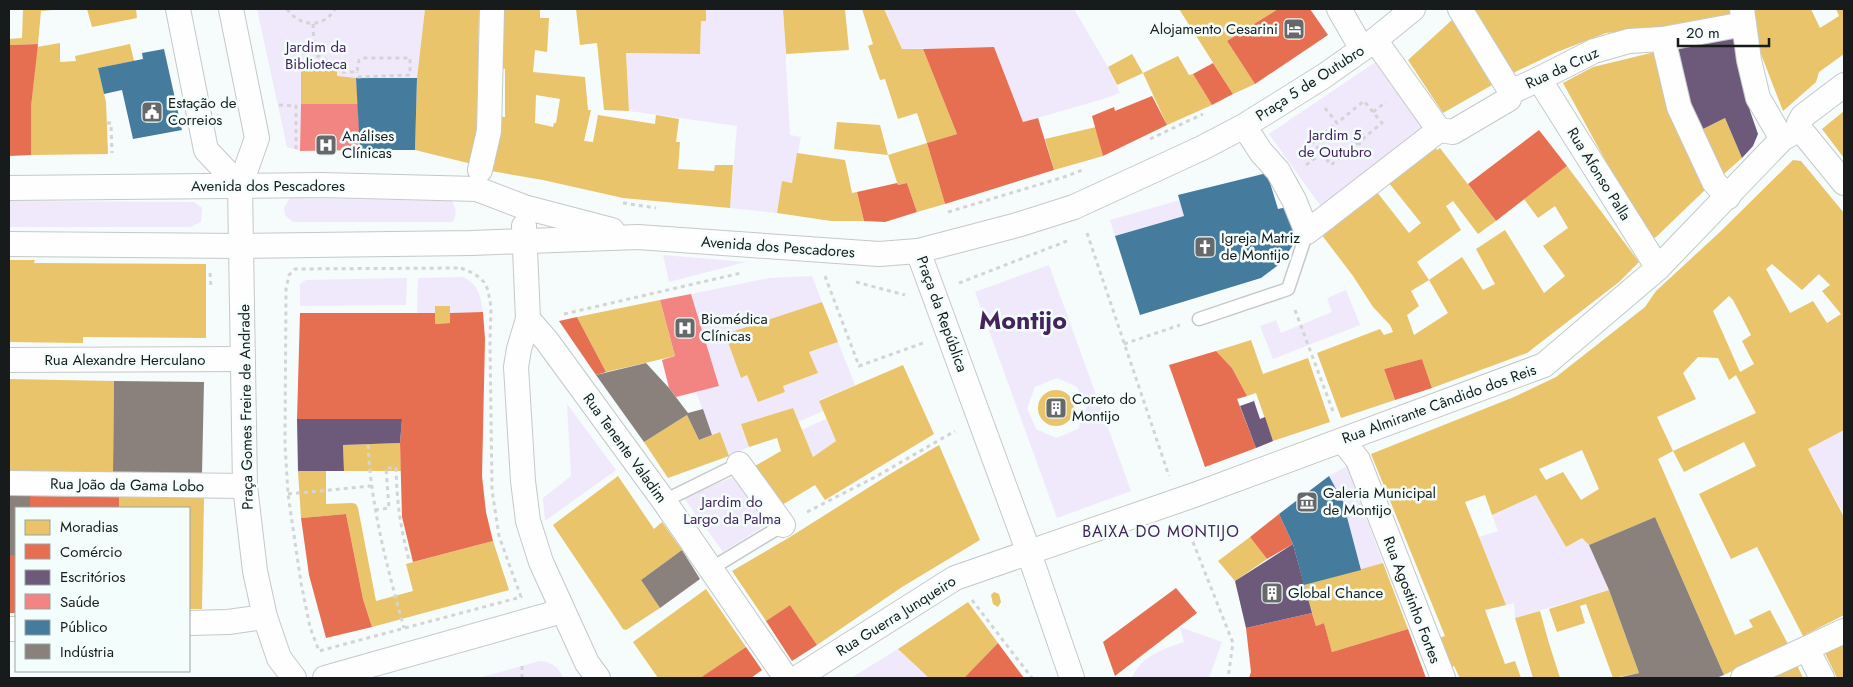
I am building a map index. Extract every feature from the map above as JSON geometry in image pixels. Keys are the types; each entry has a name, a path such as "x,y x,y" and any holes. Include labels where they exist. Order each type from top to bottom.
{"street":[{"path":"178,9 206,150 240,186 257,138 231,9"},
{"path":"480,170 489,131 492,9"},
{"path":"1339,9 1368,45 1413,9"},
{"path":"1460,9 1510,92"},
{"path":"1743,16 1749,60 1758,98 1791,134 1844,183"},
{"name":"Rua da Cruz","path":"1446,131 1509,99 1510,92 1594,51 1630,41 1663,39 1743,16"},
{"path":"1663,39 1679,107 1714,182 1728,197"},
{"name":"Praça 5 de Outubro","path":"1307,232 1294,200 1278,171 1244,126 1324,76 1368,45 1446,131"},
{"name":"Rua Afonso Palla","path":"1540,79 1658,268"},
{"name":"Rua Almirante Cândido dos Reis","path":"1029,553 1343,440 1544,365 1658,268 1791,134 1803,116 1844,85"},
{"name":"Praça da República","path":"1072,678 1029,553 918,251 1074,208 1202,148 1244,126"},
{"path":"1307,232 1446,131"},
{"name":"Avenida dos Pescadores","path":"9,188 321,185 477,189 524,207 638,237"},
{"name":"Praça Gomes Freire de Andrade","path":"240,186 245,486 255,571 265,617 279,658 294,678"},
{"path":"524,207 528,319 516,367 523,480 528,521 541,562 562,611 587,663 598,678"},
{"name":"Avenida dos Pescadores","path":"9,244 242,246 638,237 879,254 918,251"},
{"name":"Rua Tenente Valadim","path":"528,319 547,341 664,500 786,678"},
{"name":"Rua Alexandre Herculano","path":"9,360 242,359"},
{"name":"Rua Agostinho Fortes","path":"1343,440 1358,460 1443,678"},
{"path":"740,464 783,525"},
{"name":"Rua João da Gama Lobo","path":"9,483 245,486"},
{"name":"Rua Guerra Junqueiro","path":"797,678 955,578 1029,553"},
{"path":"325,678 562,611"},
{"path":"190,623 228,622 265,617"},
{"path":"1743,678 1844,630"},
{"path":"1807,648 1822,678"}],"lane":[{"path":"1199,319 1288,289 1307,232"},
{"path":"664,500 740,464"},
{"path":"712,568 783,525"}],"path":[{"path":"287,9 292,16 300,21 313,24 325,20 335,9"},
{"path":"313,24 314,46 318,57"},
{"path":"318,57 324,58 325,65"},
{"path":"318,57 314,60 315,66 320,68 325,65 340,65 340,72 357,72"},
{"path":"363,58 410,58 410,75 358,77 357,72 359,60 363,58"},
{"path":"1364,101 1382,123 1331,165 1313,142 1337,123 1364,101"},
{"path":"1322,103 1337,123"},
{"path":"279,105 296,106 296,150"},
{"path":"1147,141 1205,113"},
{"path":"107,123 111,123 112,153"},
{"path":"1300,169 1322,153"},
{"path":"943,214 1003,194 1064,178 1089,167"},
{"path":"616,202 660,209"},
{"path":"1078,236 1087,233 1177,500 1233,643 1228,678"},
{"path":"952,286 1069,240"},
{"path":"461,268 475,274 484,282 488,290 491,307 492,490 500,536 521,597 319,651 310,628 301,583 288,494 285,444 285,348 286,289 289,275 295,269 461,268"},
{"path":"564,314 743,273"},
{"path":"818,273 833,276"},
{"path":"824,274 860,366 930,340"},
{"path":"851,281 906,295"},
{"path":"1288,289 1343,440"},
{"path":"1124,344 1199,319"},
{"path":"783,525 877,476 957,429"},
{"path":"368,445 375,510 388,571 404,628"},
{"path":"375,510 389,508 386,468 396,468 399,521 409,560 412,559"},
{"path":"288,494 371,486"},
{"path":"955,578 1032,678"},
{"path":"522,666 522,678"}],"green space":[{"name":"Jardim da Biblioteca","path":"257,9 425,9 417,78 356,78 358,104 301,104 300,151 287,147"},
{"path":"706,9 783,9 790,135 801,137 792,183 782,182 777,213 730,208 737,126 629,111 626,53 700,54 701,21 706,21"},
{"path":"884,9 1074,9 1108,67 1120,93 1023,122 994,47 902,49"},
{"name":"Jardim 5 de Outubro","path":"1380,59 1430,128 1322,208 1269,134"},
{"path":"290,198 452,201 456,214 452,222 293,222 285,215 284,208"},
{"path":"1180,200 1184,216 1115,236 1110,220"},
{"path":"9,201 194,202 202,208 201,222 190,227 9,227"},
{"path":"663,255 746,262 669,282"},
{"path":"1049,265 1131,491 1057,518 975,292","holes":["1057,378 1077,387 1086,408 1078,429 1056,438 1036,429 1027,408 1035,387"]},
{"path":"812,276 822,302 725,334 741,378 747,375 758,401 785,392 783,386 818,373 809,352 838,342 855,385 819,400 823,411 798,422 793,408 741,424 749,447 729,456 720,432 712,435 696,392 719,386 691,294 769,278"},
{"path":"463,277 476,287 483,312 450,313 435,306 435,313 417,313 418,278"},
{"path":"407,278 406,305 300,306 300,284 306,280"},
{"path":"1346,290 1360,325 1273,359 1260,326 1276,320 1281,333 1332,312 1327,298"},
{"path":"567,404 616,470 545,521 543,498 571,476"},
{"path":"826,419 836,441 813,457 801,430"},
{"path":"1844,430 1844,515 1808,449"},
{"path":"1347,466 1383,563 1361,570 1347,517 1350,514 1329,476"},
{"name":"Jardim do Largo da Palma","path":"745,472 777,518 723,552 684,498"},
{"path":"1536,495 1566,547 1582,538 1589,545 1609,590 1515,618 1514,603 1506,605 1479,537 1498,531 1492,515"},
{"path":"1180,627 1222,642 1209,678 1132,678 1141,664 1153,654 1184,642"},
{"path":"898,649 929,678 851,678"},
{"path":"540,661 555,666 564,678 478,678"}],"building: Moradias":[{"path":"23,9 53,10 41,11 38,44 9,45 9,39 22,38"},
{"path":"87,9 136,9 137,18 92,27"},
{"path":"425,9 479,9 477,140 472,164 415,150 417,78"},
{"path":"503,9 540,9 540,18 549,18 547,52 535,50 533,72 585,77 588,110 591,110 584,141 593,142 598,115 655,124 656,115 679,119 676,142 680,142 678,169 714,171 715,165 733,165 730,208 623,198 543,180 491,171 501,117 505,117 505,69 501,68","holes":["536,95 560,99 556,123 554,123 553,127 535,123"]},
{"path":"576,9 706,9 706,21 701,21 700,54 626,53 629,111 604,110 597,43 580,45"},
{"path":"783,9 845,9 849,50 786,54"},
{"path":"862,9 884,9 902,49 923,49 957,134 927,143 917,113 898,119 885,79 880,80 868,46 873,44"},
{"path":"1179,9 1278,9 1227,41 1255,84 1233,94"},
{"path":"1470,9 1733,9 1734,17 1707,24 1606,33 1557,52 1511,74"},
{"path":"1752,9 1811,9 1820,28 1839,16 1836,9 1844,9 1844,54 1819,72 1816,82 1783,111 1761,54"},
{"path":"1452,20 1492,85 1443,113 1408,60"},
{"path":"60,43 60,62 76,61 75,56 130,44 134,61 98,68 106,102 108,154 31,155 31,107 37,47"},
{"path":"1655,52 1706,189 1656,237 1649,240 1563,83 1593,67"},
{"path":"1132,54 1143,73 1117,85 1108,67"},
{"path":"1178,56 1189,75 1193,74 1212,105 1167,125 1143,73"},
{"path":"301,70 337,70 337,76 356,78 358,104 301,104"},
{"path":"1844,111 1844,158 1822,129"},
{"path":"1725,118 1742,158 1718,179 1695,133"},
{"path":"837,122 880,125 888,155 834,149"},
{"path":"1096,127 1103,156 1054,170 1045,139"},
{"path":"1431,142 1437,150 1440,148 1496,221 1478,234 1453,201 1446,206 1461,230 1417,262 1429,280 1462,257 1483,290 1495,284 1476,249 1505,230 1544,293 1565,276 1543,246 1568,228 1555,206 1538,218 1524,199 1567,166 1639,262 1619,282 1527,353 1432,388 1422,359 1384,369 1395,400 1341,418 1317,353 1380,329 1384,335 1393,332 1390,325 1373,307 1353,276 1318,230 1373,187 1409,233 1421,223 1385,178","holes":["1429,280 1448,313 1414,335 1407,315 1419,306 1411,291"]},
{"path":"927,143 945,204 917,212 907,183 898,185 888,155"},
{"path":"797,153 845,160 852,193 857,192 864,221 831,221 777,213 782,181 792,183"},
{"path":"1793,160 1801,161 1844,213 1844,430 1808,449 1844,517 1844,615 1803,636 1757,547 1731,559 1699,494 1756,466 1744,442 1684,472 1673,451 1658,459 1735,635 1753,627 1749,620 1770,610 1788,644 1724,675 1655,517 1589,545 1582,538 1566,547 1536,495 1492,515 1485,495 1465,502 1506,605 1485,610 1505,664 1515,661 1521,678 1460,678 1454,666 1450,668 1439,638 1445,636 1371,454 1514,397 1556,377 1645,307 1656,291 1721,231","holes":["1772,264 1802,290 1819,274 1830,285 1822,291 1841,314 1827,323 1813,301 1790,313 1766,269","1729,296 1733,300 1751,335 1742,341 1754,364 1740,372 1713,311","1698,357 1718,358 1729,380 1736,375 1756,413 1673,451 1657,417 1696,399 1683,373","1582,450 1599,489 1581,500 1563,472 1546,480 1539,469"]},
{"path":"9,260 35,260 34,263 206,264 206,338 83,337 83,343 9,342"},
{"path":"660,300 675,356 606,372 577,317"},
{"path":"822,302 838,342 809,352 818,373 783,386 785,392 758,402 747,375 741,378 725,334"},
{"path":"435,306 450,306 450,323 435,324"},
{"path":"1251,340 1263,374 1308,358 1330,422 1273,441 1256,393 1247,396 1232,368 1216,351"},
{"path":"903,365 934,434 825,500 815,485 782,505 755,466 781,451 777,438 749,447 741,424 793,408 813,457 836,441 819,401"},
{"path":"9,379 114,381 113,472 9,471"},
{"name":"Coreto do Montijo","path":"1056,390 1063,391 1069,395 1073,401 1073,415 1069,421 1063,425 1056,426 1049,425 1043,421 1039,415 1038,408 1039,401 1043,395 1049,391"},
{"path":"687,415 699,440 720,432 729,456 668,478 644,442"},
{"path":"400,443 401,471 344,471 343,445"},
{"path":"939,445 980,540 902,587 817,645 790,605 766,621 732,571"},
{"path":"298,471 326,471 326,504 356,504 376,601 413,591 406,564 493,541 509,590 372,627 363,599 346,514 301,518"},
{"path":"618,476 654,529 662,522 682,550 641,580 660,608 626,630 623,629 553,525"},
{"path":"119,497 204,498 202,609 190,609 190,507 119,507"},
{"path":"1250,537 1267,559 1235,581 1218,561"},
{"path":"1383,563 1408,629 1332,652 1324,623 1316,626 1304,585"},
{"path":"706,589 746,647 700,678 658,678 633,642"},
{"path":"1609,590 1639,673 1613,678 1586,604 1580,606 1585,623 1557,632 1549,609"},
{"path":"994,592 999,594 1001,602 998,607 993,604 991,595"},
{"path":"968,602 998,643 964,678 929,678 898,649"},
{"path":"1540,611 1560,678 1533,678 1515,618"},
{"path":"1844,644 1844,678 1837,678 1825,653"},
{"path":"1797,665 1803,678 1769,678"}],"building: Comércio":[{"path":"1278,9 1310,9 1328,35 1255,84 1227,41"},
{"path":"38,44 31,107 31,155 9,156 9,45"},
{"path":"994,47 1023,122 1038,118 1054,170 945,204 927,143 957,134 923,49"},
{"path":"1213,63 1233,94 1212,105 1193,74"},
{"path":"1152,96 1167,125 1103,156 1092,116 1114,107 1115,111"},
{"path":"1539,130 1567,166 1496,221 1468,184"},
{"path":"897,183 898,185 907,183 917,212 885,222 864,221 857,192"},
{"path":"483,312 485,339 482,476 486,512 493,541 413,562 402,517 400,443 402,419 297,419 300,313 435,313 435,324 450,323 450,313"},
{"path":"577,317 606,372 596,375 559,321"},
{"path":"1216,351 1232,368 1247,396 1237,399 1256,448 1205,467 1169,365"},
{"path":"1422,359 1432,388 1395,400 1384,369"},
{"path":"30,496 119,497 119,507 30,507"},
{"path":"346,514 363,599 372,627 326,638 309,575 301,518"},
{"path":"1279,514 1293,544 1267,559 1250,537"},
{"path":"9,555 15,555 15,613 9,613"},
{"path":"1176,588 1197,613 1115,676 1103,642"},
{"path":"790,605 817,645 792,661 766,621"},
{"path":"1312,613 1316,626 1324,623 1332,652 1408,629 1426,678 1249,678 1251,672 1246,628"},
{"path":"998,643 1024,678 964,678"},
{"path":"746,647 762,670 751,678 700,678"}],"building: Escritórios":[{"path":"1736,34 1750,111 1758,134 1753,146 1742,158 1725,118 1695,133 1679,88 1686,85 1678,47"},
{"path":"1254,401 1260,419 1265,417 1273,441 1256,448 1240,406"},
{"path":"297,419 402,419 400,443 343,445 344,471 298,471"},
{"name":"Global Chance","path":"1293,544 1312,613 1246,628 1235,581"}],"building: Saúde":[{"path":"301,104 358,104 360,150 300,151"},
{"name":"Biomédica Clínicas","path":"691,294 719,386 676,397 669,388 662,360 675,356 660,300"}],"building: Público":[{"name":"Estação de Correios","path":"164,49 182,130 133,139 122,90 104,94 98,68 143,59 142,53"},
{"path":"356,78 417,78 415,150 360,150"},
{"name":"Igreja Matriz de Montijo","path":"1267,173 1278,209 1287,207 1297,239 1281,263 1261,278 1140,315 1115,236 1184,216 1178,195"},
{"path":"1329,476 1350,514 1347,517 1361,570 1304,585 1293,544 1279,514"}],"building: Indústria":[{"path":"646,363 669,388 688,413 703,409 712,435 699,440 687,415 644,442 596,375"},
{"path":"114,381 204,382 202,474 113,472"},
{"path":"9,495 30,496 30,507 15,507 15,555 9,555"},
{"path":"1655,517 1724,675 1716,678 1617,678 1639,673 1609,590 1589,545"},
{"path":"682,550 700,579 660,608 641,580"}],"place":[{"name":"Alojamento Cesarini","path":"1294,29"},
{"name":"Estação de Correios","path":"152,112"},
{"name":"Análises Clínicas","path":"326,145"},
{"name":"Igreja Matriz de Montijo","path":"1205,247"},
{"name":"Biomédica Clínicas","path":"685,328"},
{"name":"Coreto do Montijo","path":"1056,408"},
{"name":"Galeria Municipal de Montijo","path":"1307,502"},
{"name":"Global Chance","path":"1272,593"}],"district":[{"name":"Montijo","path":"1023,320"},
{"name":"BAIXA DO MONTIJO","path":"1161,531"}]}
